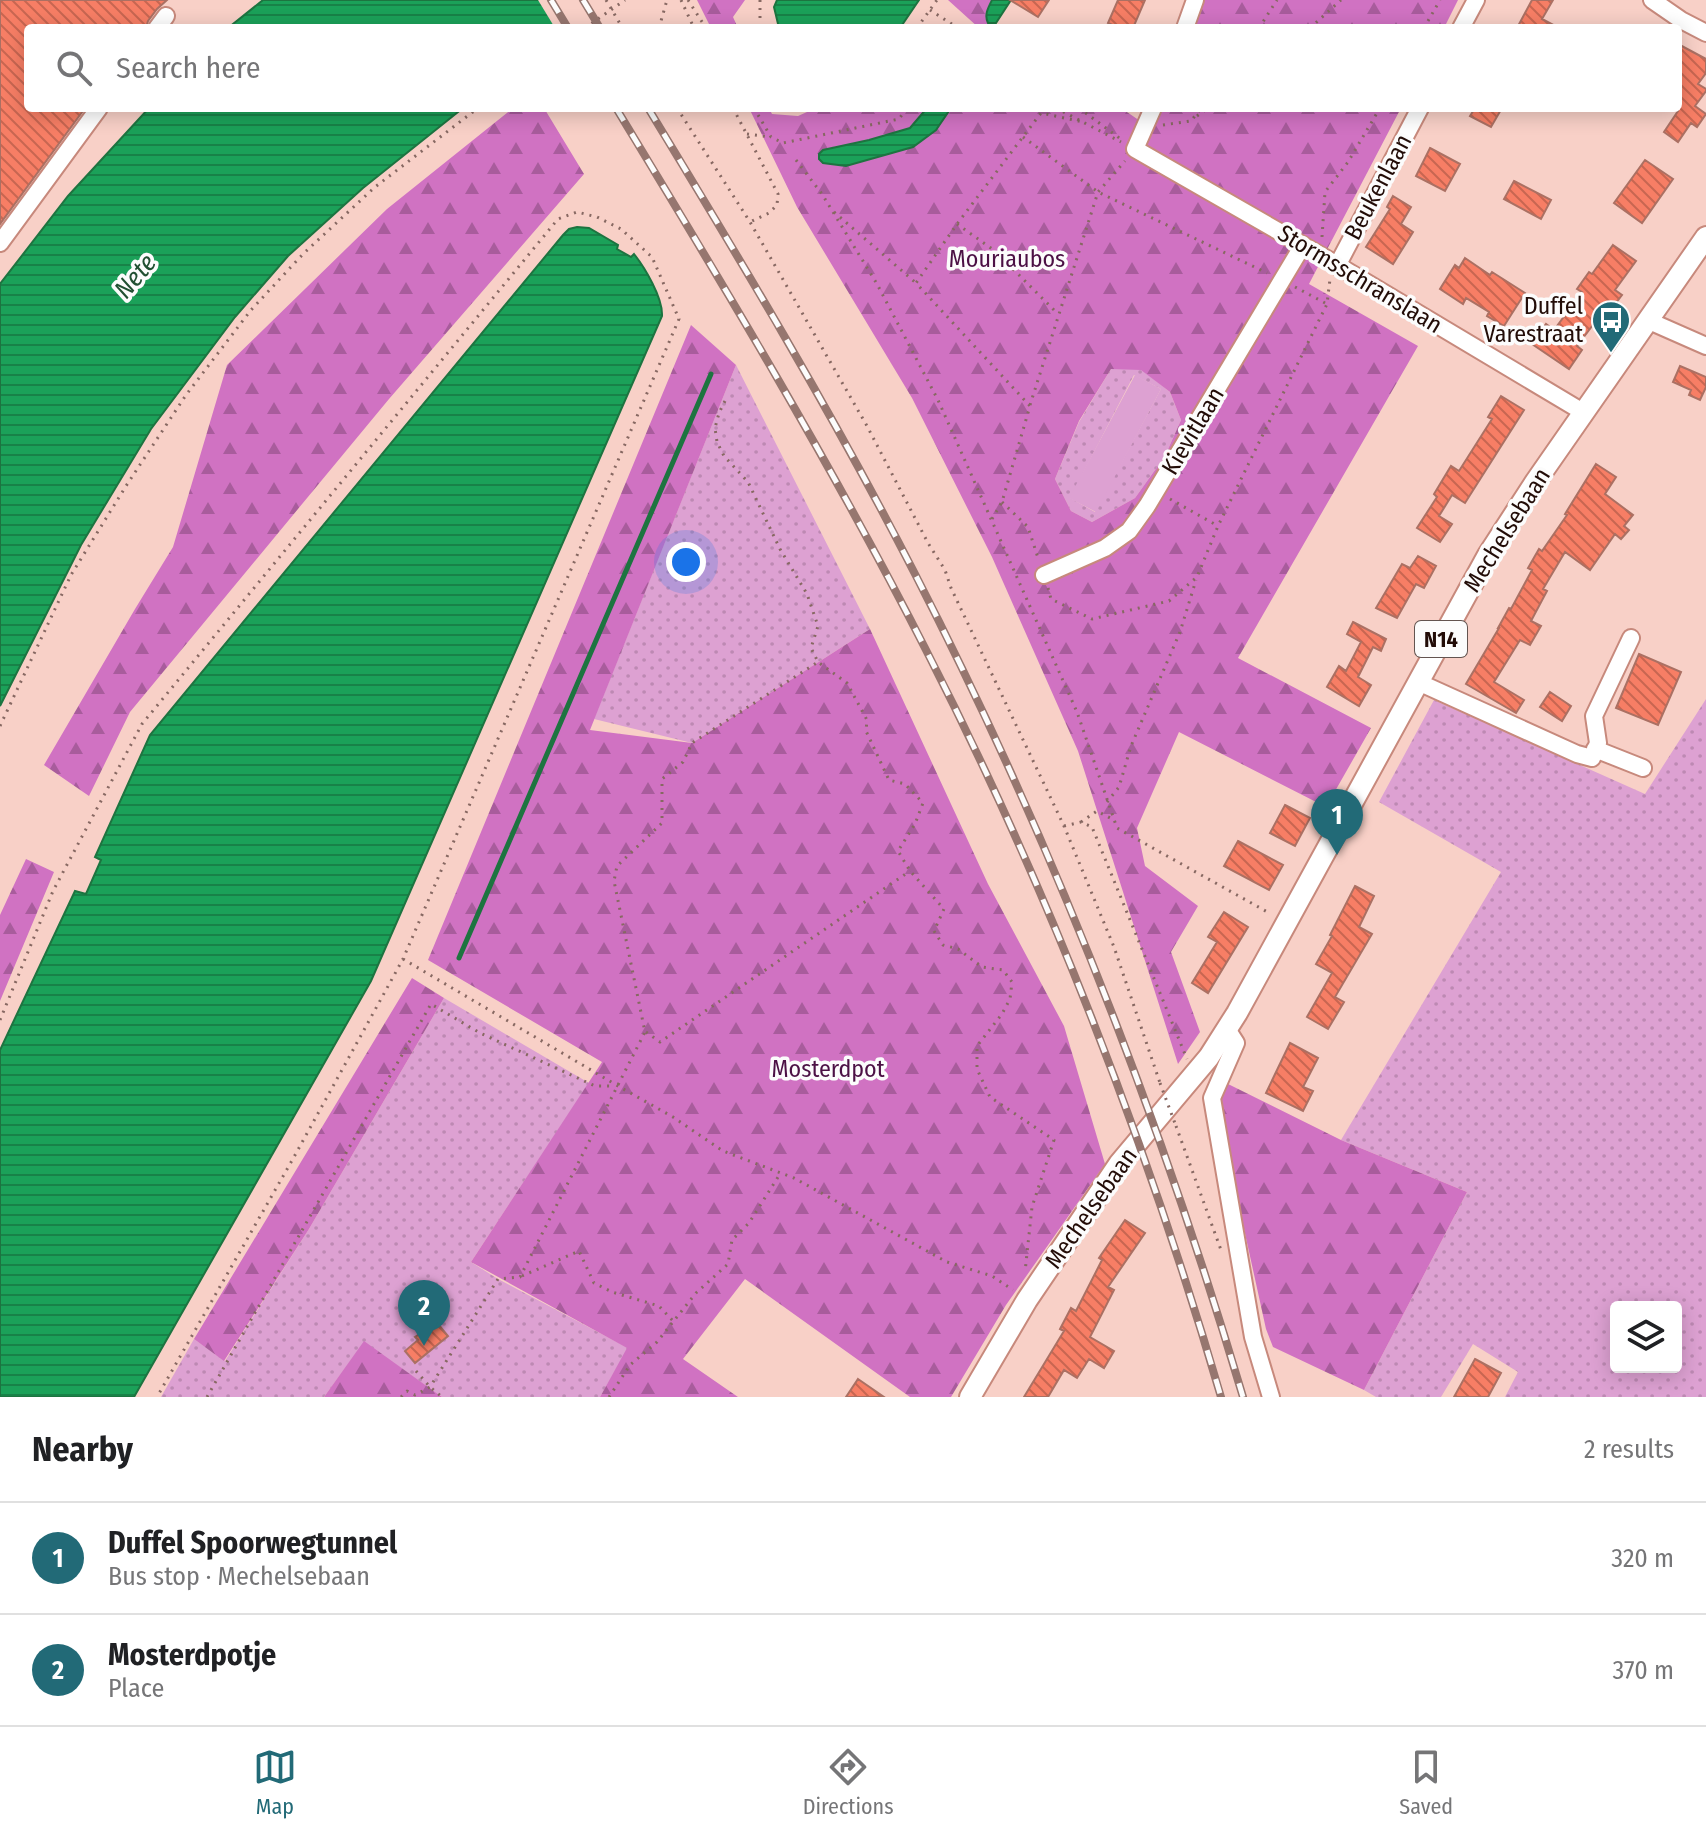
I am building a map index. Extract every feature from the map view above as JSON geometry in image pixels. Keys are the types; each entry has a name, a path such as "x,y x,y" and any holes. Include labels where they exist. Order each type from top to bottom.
{"main road":[{"name":"N14","path":"1583,412 1706,237"},
{"name":"Mechelsebaan","path":"970,1397 1027,1300 1119,1164 1194,1075 1244,1002 1488,555 1583,412"}],"street":[{"path":"1186,24 1195,0"},
{"path":"1463,24 1476,0"},
{"path":"1652,0 1706,33"},
{"path":"0,243 96,112"},
{"path":"1135,149 1152,112"},
{"name":"Beukenlaan","path":"1331,262 1418,112"},
{"name":"Stormsschranslaan","path":"1135,149 1583,412"},
{"name":"Kievitlaan","path":"1044,575 1105,548 1129,531 1303,245"},
{"path":"1647,320 1706,346"},
{"path":"1418,682 1592,758 1598,743 1594,716 1631,638"},
{"path":"1595,749 1643,768"},
{"path":"1227,1029 1236,1043 1212,1098 1253,1337 1271,1397"}],"path":[{"path":"606,0 620,24"},
{"path":"591,24 625,0"},
{"path":"660,24 667,0"},
{"path":"681,0 692,24"},
{"path":"688,0 703,24"},
{"path":"760,0 760,24"},
{"path":"920,24 937,0"},
{"path":"1262,24 1277,0"},
{"path":"1314,24 1341,0"},
{"path":"1426,24 1440,0"},
{"path":"930,10 952,24"},
{"path":"0,726 71,575 186,395 251,310 303,254 375,187 473,112"},
{"path":"680,112 750,222 945,570 1064,826 1114,947 1222,1252"},
{"path":"735,112 778,194 777,205 769,213 750,222"},
{"path":"756,112 771,137"},
{"path":"747,134 771,137 783,143 899,119 904,112"},
{"path":"1064,112 1135,149"},
{"path":"1084,112 1135,149"},
{"path":"1191,121 1198,112"},
{"path":"1146,127 1191,121 1203,112"},
{"path":"1107,802 1119,787 1131,746 1180,632 1197,577 1218,526 1327,304 1331,262 1322,224 1325,192 1348,162 1378,112"},
{"path":"916,283 1041,113 1083,122"},
{"path":"1023,137 1098,192 1327,304"},
{"path":"992,519 1002,502 1098,192 1135,149"},
{"path":"796,160 832,210 877,284 938,400 1077,712 1117,828 1287,923"},
{"path":"832,210 916,283 1030,406"},
{"path":"0,1020 53,891 142,724 558,219 577,212 597,217 621,229 652,257 679,319 403,959 157,1397"},
{"path":"957,224 995,251 1059,315"},
{"path":"725,401 715,428 717,442 724,456 748,482 780,549 807,594 818,626 811,648 818,662 847,683 867,720 866,731 889,780 905,784 923,803 915,824 898,851 910,871 944,909 934,931 943,945 958,949 982,967 1003,970 1012,982 1010,999 1002,1014 977,1046 977,1069 990,1097 1054,1140 1032,1207 1024,1276"},
{"path":"1156,491 1218,526"},
{"path":"1002,502 1028,527 1051,599 1092,619 1169,601 1197,577"},
{"path":"520,1277 645,1032 614,881 617,866 662,823 662,779 683,762 692,743 818,662"},
{"path":"1064,826 1081,822 1097,811 1113,819"},
{"path":"1081,822 1092,827 1188,1062"},
{"path":"645,1032 660,1042 910,871"},
{"path":"403,959 673,1117 723,1151 794,1178 947,1262 992,1276 1027,1300"},
{"path":"207,1397 431,1004 480,1033 595,1086 618,1086"},
{"path":"609,1397 630,1365 657,1342 696,1293 728,1264 732,1240 749,1223 780,1174"},
{"path":"401,1397 407,1391 416,1396 430,1387 498,1279 520,1277 579,1251 594,1283 612,1292 659,1306 674,1322"},
{"path":"416,1371 442,1397"}],"shaded area":[{"path":"736,365 870,629 692,743 594,719"},
{"path":"1111,369 1141,369 1170,392 1181,420 1165,456 1135,498 1092,522 1071,511 1055,479 1079,422","holes":["1134,375 1161,389 1095,512 1070,498"]},
{"path":"1135,375 1161,389 1096,512 1069,498"},
{"path":"1706,699 1706,1397 1505,1397 1518,1372 1473,1344 1441,1397 1376,1397 1364,1390 1467,1192 1341,1140 1501,872 1379,802 1434,700 1645,794"},
{"path":"444,998 589,1083 471,1262 628,1348 600,1397 442,1397 364,1342 324,1397 161,1397 194,1339 225,1361 309,1229"}],"green space":[{"path":"697,0 745,0 733,17 736,24 709,24"},
{"path":"948,0 1007,0 992,24 975,24"},
{"path":"1201,0 1458,0 1446,24 1192,24"},
{"path":"508,112 546,112 584,174 389,399 130,712 89,796 44,765 173,547 227,365 387,209"},
{"name":"Mouriaubos","path":"751,112 798,116 807,112 1127,112 1149,127 1156,112 1399,112 1309,284 1418,346 1238,658 1371,728 1326,807 1179,732 1137,828 1145,866 1198,906 1171,952 1200,1032 1178,1064 1078,751 992,557 912,398 797,207","holes":["1111,369 1141,370 1170,392 1181,420 1165,456 1135,498 1092,522 1071,511 1055,479 1079,421"]},
{"name":"Mosterdpot","path":"691,325 736,365 590,730 692,743 870,629 988,884 1064,1026 1105,1164 1006,1305 951,1397 910,1397 745,1279 683,1359 738,1397 600,1397 627,1348 471,1262 602,1062 428,960"},
{"path":"26,859 54,872 0,1001 0,915"},
{"path":"412,978 444,998 309,1229 224,1361 194,1339"},
{"path":"1224,1082 1341,1140 1467,1192 1364,1390 1273,1347 1266,1329 1217,1106"},
{"path":"364,1341 442,1397 324,1397"}],"water":[{"path":"263,0 601,0 570,24 233,24"},
{"path":"777,0 919,0 903,24 778,24 774,7"},
{"path":"992,0 1011,0 996,23 988,23 986,14"},
{"name":"Nete","path":"145,112 458,112 363,188 288,256 235,317 151,429 81,545 0,706 0,284 68,196"},
{"path":"924,112 948,112 936,130 913,147 846,166 823,163 819,159 823,150 910,128"},
{"path":"577,227 589,228 618,245 617,249 631,257 634,254 656,292 662,316 371,981 134,1397 0,1397 0,1050 75,891 86,894 101,860 95,857 150,735 563,235"}],"pier":[{"path":"538,0 605,0 577,24 553,24"}],"building":[{"path":"0,0 167,0 147,24 24,24 24,112 82,112 0,224"},
{"path":"1010,0 1049,0 1038,17"},
{"path":"1118,0 1145,0 1135,24 1108,23"},
{"path":"1532,0 1553,0 1542,19 1551,24 1519,24"},
{"path":"1682,46 1706,59 1706,73 1698,84 1706,91 1695,106 1706,114 1697,127 1691,123 1678,142 1664,132 1677,112 1682,112"},
{"path":"1472,112 1500,112 1491,127 1470,116"},
{"path":"1430,148 1460,164 1445,191 1416,176"},
{"path":"1645,160 1673,179 1642,223 1614,203"},
{"path":"1514,181 1551,200 1541,219 1504,199"},
{"path":"1393,196 1411,207 1401,224 1413,232 1393,264 1366,247 1390,209 1387,207"},
{"path":"1613,245 1636,261 1615,290 1622,295 1609,312 1605,309 1577,346 1582,350 1569,369 1532,344 1546,324 1554,330 1582,292 1577,289"},
{"path":"1465,258 1525,293 1504,326 1466,298 1463,304 1440,289 1455,265 1459,268"},
{"path":"1680,366 1706,377 1706,387 1700,400 1689,395 1691,390 1673,382"},
{"path":"1501,396 1524,410 1465,503 1452,495 1439,516 1452,524 1440,542 1417,528 1437,497 1434,494 1451,466 1459,471 1492,419 1488,417"},
{"path":"1596,464 1616,477 1605,494 1633,515 1624,526 1629,530 1621,539 1615,534 1590,570 1565,552 1543,589 1547,591 1531,621 1541,626 1530,645 1520,640 1494,682 1524,700 1516,713 1466,684 1511,609 1532,570 1528,568 1539,549 1542,551 1567,515"},
{"path":"1418,556 1436,566 1424,588 1416,584 1397,618 1376,608 1402,564 1410,568"},
{"path":"1353,622 1386,639 1381,651 1373,647 1358,677 1371,685 1359,706 1327,687 1339,666 1346,671 1361,642 1347,634"},
{"path":"1639,654 1681,672 1658,725 1616,708"},
{"path":"1550,692 1571,706 1562,721 1540,707"},
{"path":"1285,805 1310,818 1295,846 1270,833"},
{"path":"1238,841 1283,865 1269,890 1224,866"},
{"path":"1355,886 1374,896 1359,927 1372,934 1335,997 1344,1002 1328,1029 1307,1017 1332,973 1316,964"},
{"path":"1224,912 1248,927 1208,993 1192,983 1217,942 1208,937"},
{"path":"1290,1043 1318,1058 1303,1087 1313,1091 1303,1111 1266,1093"},
{"path":"1125,1220 1145,1233 1108,1287 1114,1290 1090,1337 1114,1351 1104,1368 1089,1359 1077,1378 1064,1370 1048,1397 1024,1397 1064,1331 1060,1329 1071,1308 1076,1311 1102,1260 1099,1258"},
{"path":"438,1324 448,1336 415,1363 405,1351 418,1340 415,1337"},
{"path":"1475,1359 1501,1373 1488,1397 1454,1397"},
{"path":"858,1379 884,1397 846,1397"}],"waterway":[{"path":"459,958 711,374"}],"railway":[{"path":"551,0 566,24"},
{"path":"583,0 598,24"},
{"path":"618,112 815,444 890,581 971,740 1053,924 1127,1111 1192,1301 1221,1397"},
{"path":"650,112 752,280 852,455 915,574 1011,774 1056,875 1138,1082 1243,1397"}],"place":[{"name":"Duffel Varestraat","path":"1611,354"},
{"name":"Duffel Spoorwegtunnel","path":"1337,855"},
{"name":"Mosterdpotje","path":"424,1346"}]}
